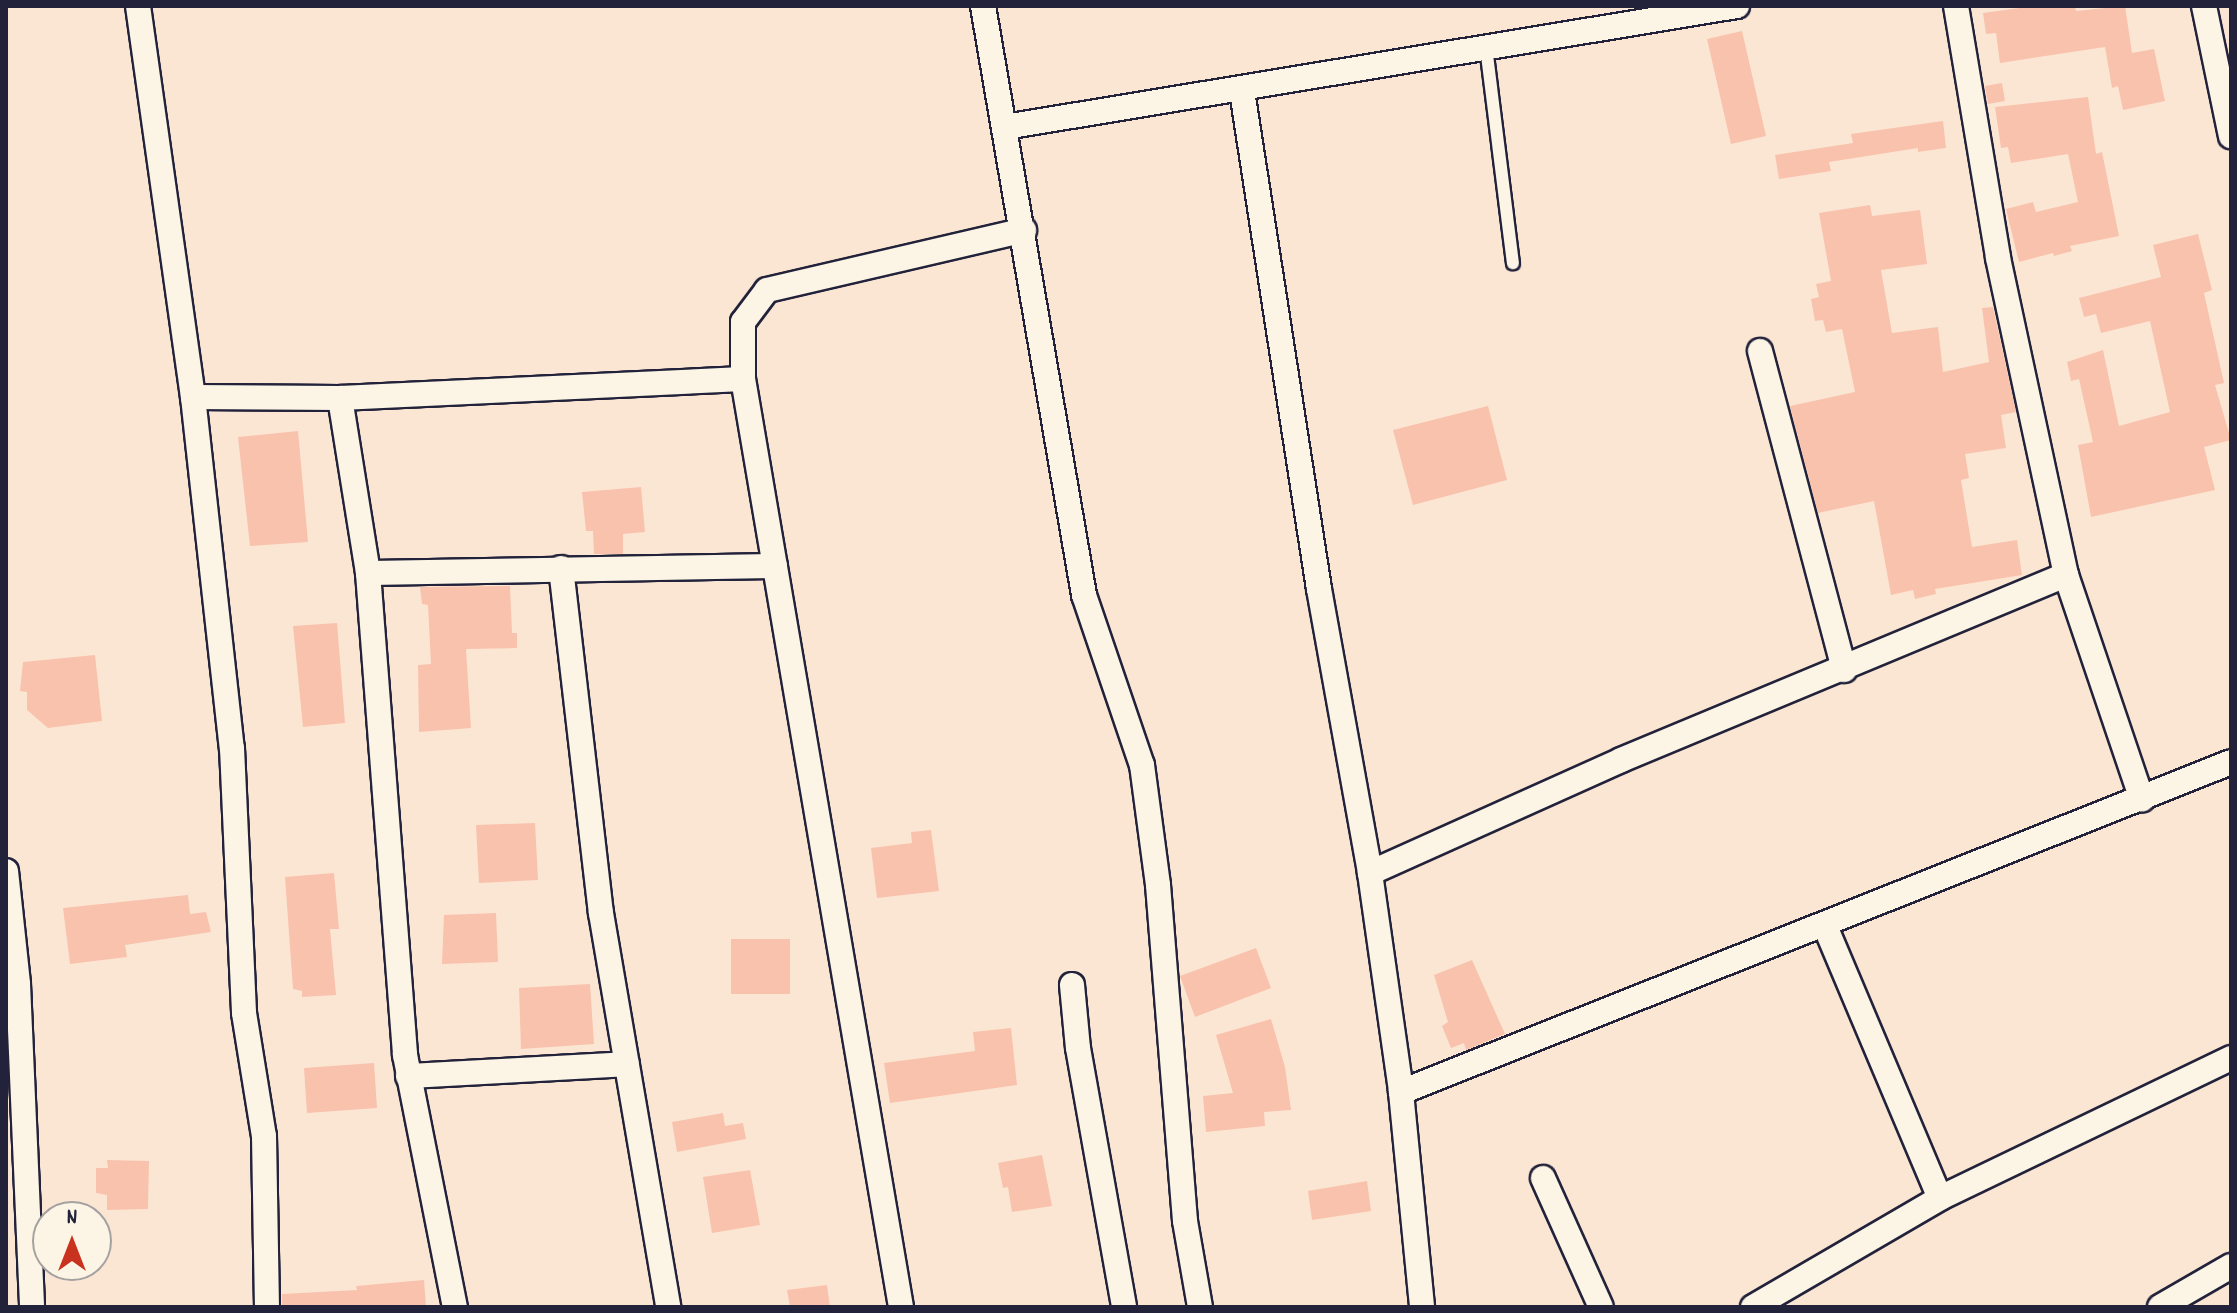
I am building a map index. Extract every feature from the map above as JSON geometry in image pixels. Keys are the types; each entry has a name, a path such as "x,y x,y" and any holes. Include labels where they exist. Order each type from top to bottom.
{"street":[{"path":"138,6 193,397 232,748 244,1013 264,1136 267,1307"},
{"path":"983,6 1024,230 1084,595 1136,739 1145,778 1158,885 1185,1221 1200,1307"},
{"path":"1005,127 1242,91 1737,6"},
{"path":"1956,6 1970,108 1998,258 2066,575 2142,799"},
{"path":"2204,6 2231,136"},
{"path":"1242,91 1319,589 1370,873 1401,1092 1422,1307"},
{"path":"901,1307 743,379 743,322 767,290 1024,230"},
{"path":"1760,351 1844,670"},
{"path":"193,397 340,398 743,379"},
{"path":"340,398 368,573 408,1076 455,1307"},
{"path":"368,573 775,566"},
{"path":"561,568 601,913 668,1307"},
{"path":"1370,873 1621,760 1844,670 2066,575"},
{"path":"1401,1092 2231,762"},
{"path":"6,871 32,1307"},
{"path":"1825,926 1940,1198"},
{"path":"1072,985 1078,1048 1124,1307"},
{"path":"1753,1307 1940,1198 2231,1058"},
{"path":"408,1076 627,1064"},
{"path":"1543,1178 1601,1307"},
{"path":"2160,1307 2231,1266"}],"lane":[{"path":"1486,47 1513,263"}],"building":[{"path":"2034,6 2075,6 2076,11 2125,6 2132,53 2154,49 2165,101 2123,110 2118,86 2112,88 2105,47 2000,63 1996,33 1986,34 1983,13"},
{"path":"1742,31 1766,136 1731,144 1707,39"},
{"path":"2002,83 2005,101 1988,104 1985,86"},
{"path":"2088,97 2096,154 2102,152 2119,236 2070,246 2072,251 2054,256 2053,253 2019,262 2006,209 2033,202 2036,212 2078,202 2068,154 2011,163 2008,147 2001,148 1995,107"},
{"path":"1943,121 1946,148 1918,152 1918,148 1829,162 1831,171 1779,179 1775,155 1853,143 1851,134"},
{"path":"1870,205 1872,216 1920,210 1927,264 1881,270 1892,333 1938,327 1943,372 1989,362 1982,308 1993,307 2016,412 2001,415 2006,448 1965,454 1969,478 1961,480 1972,547 2017,540 2022,575 1935,589 1936,594 1915,599 1913,590 1891,595 1874,501 1818,513 1790,406 1855,392 1842,329 1826,332 1823,320 1815,321 1811,299 1819,297 1816,284 1831,281 1819,213"},
{"path":"2198,234 2212,290 2204,293 2224,383 2215,385 2231,440 2204,447 2215,490 2091,517 2078,445 2093,442 2079,379 2071,381 2067,362 2103,350 2119,426 2170,412 2150,321 2101,333 2096,314 2084,317 2079,298 2161,277 2153,245"},
{"path":"1488,406 1507,480 1413,505 1393,430"},
{"path":"298,431 308,542 250,546 238,437"},
{"path":"641,487 645,532 623,534 623,554 594,554 593,531 586,531 582,492"},
{"path":"510,586 512,633 517,633 517,648 466,649 471,728 419,732 418,665 431,664 428,605 422,604 420,587"},
{"path":"337,623 345,723 303,727 293,626"},
{"path":"95,655 102,721 48,728 27,710 27,692 20,691 23,662"},
{"path":"535,823 538,880 479,883 476,825"},
{"path":"931,830 939,891 877,898 871,848 912,843 911,832"},
{"path":"334,873 339,929 330,929 336,995 302,997 302,991 293,989 285,877"},
{"path":"188,895 190,914 206,912 211,932 125,945 127,957 70,964 63,908"},
{"path":"496,913 498,962 442,964 444,915"},
{"path":"731,939 790,939 790,994 731,994"},
{"path":"1256,948 1271,988 1195,1017 1180,976"},
{"path":"1472,960 1505,1034 1466,1050 1464,1043 1451,1048 1442,1026 1448,1022 1434,975"},
{"path":"590,984 594,1044 521,1049 519,988"},
{"path":"1271,1019 1285,1067 1291,1110 1264,1112 1265,1126 1206,1132 1203,1096 1233,1093 1216,1035"},
{"path":"1011,1028 1017,1085 890,1103 884,1063 975,1051 973,1032"},
{"path":"374,1063 377,1108 307,1113 304,1068"},
{"path":"723,1113 725,1126 743,1123 746,1139 677,1152 672,1122"},
{"path":"1042,1155 1052,1206 1012,1212 1008,1187 1003,1188 998,1163"},
{"path":"107,1160 149,1161 148,1209 112,1210 112,1201 107,1201 107,1195 96,1193 96,1168 108,1168"},
{"path":"750,1170 760,1225 712,1233 703,1177"},
{"path":"1367,1181 1371,1211 1312,1220 1308,1191"},
{"path":"424,1280 426,1307 282,1307 282,1294 357,1290 356,1286"},
{"path":"827,1285 830,1307 790,1307 787,1290"}]}
